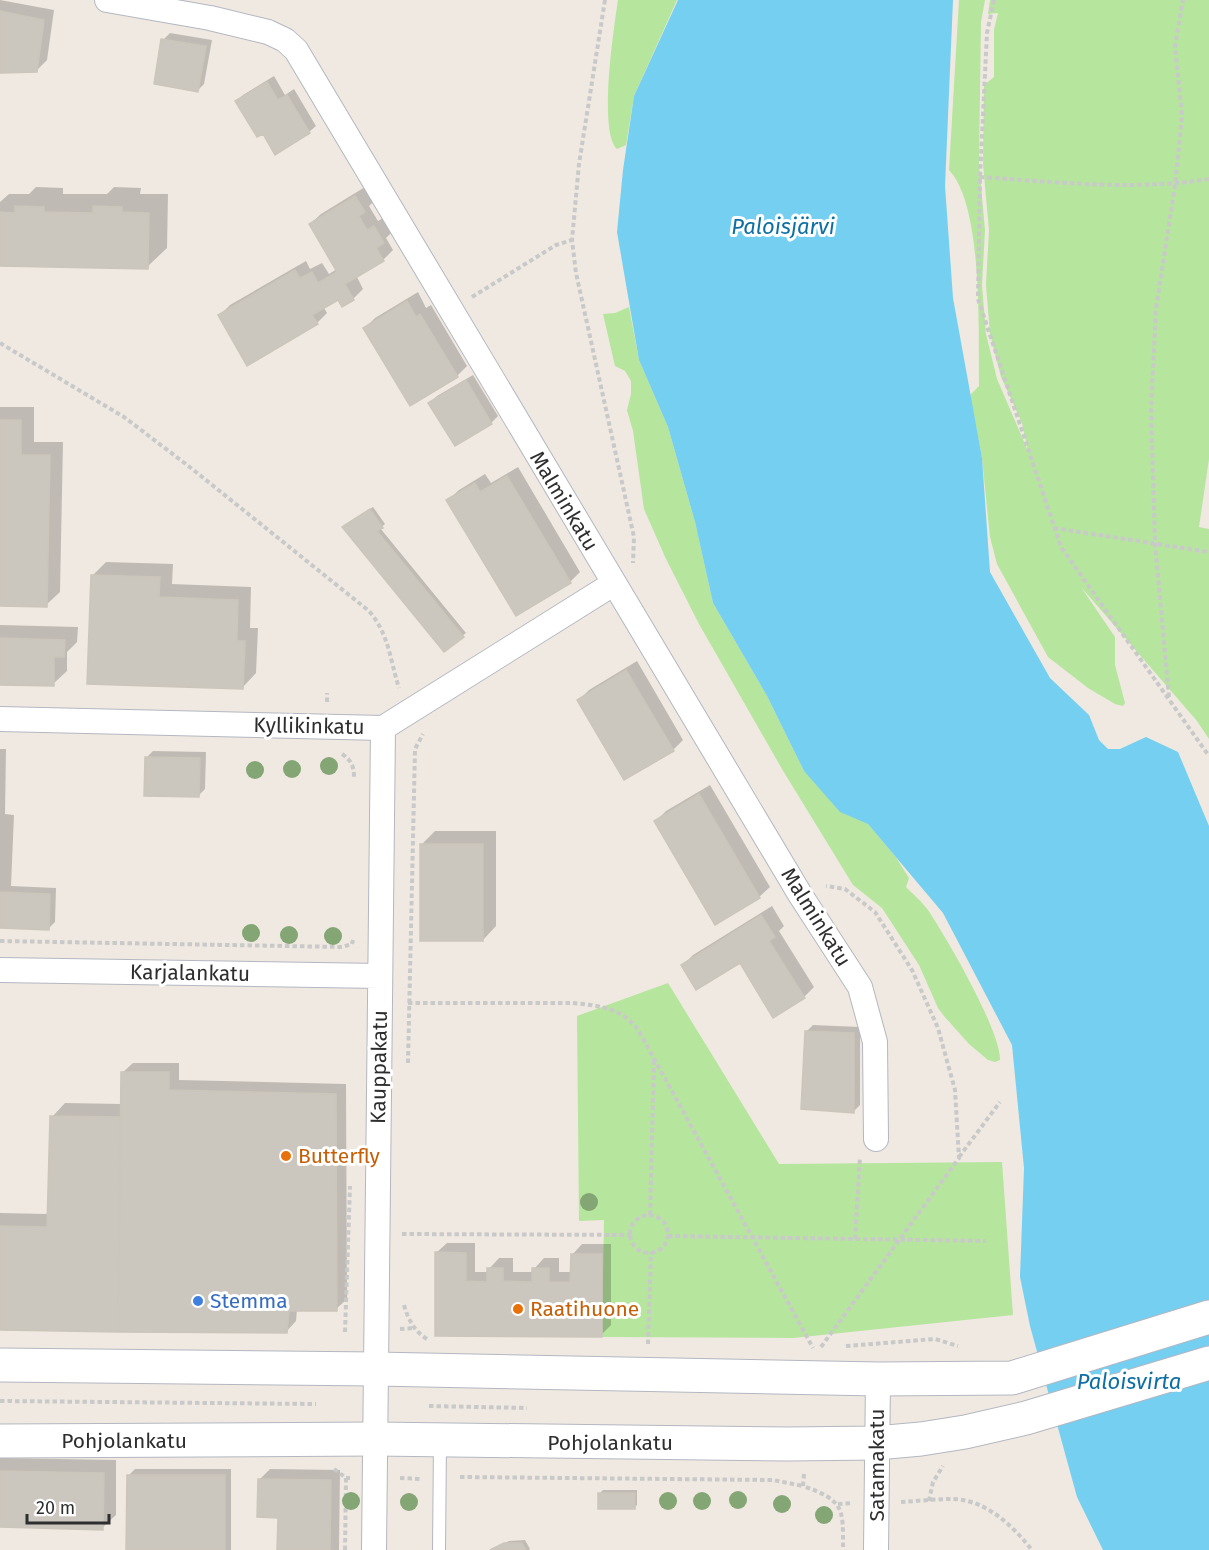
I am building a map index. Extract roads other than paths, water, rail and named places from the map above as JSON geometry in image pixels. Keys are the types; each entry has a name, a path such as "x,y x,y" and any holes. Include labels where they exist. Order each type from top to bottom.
{"main road":[{"path":"0,1365 376,1369 878,1379 1012,1378 1209,1317"},
{"name":"Pohjolankatu","path":"0,1441 375,1439 876,1443 932,1437 1026,1418 1209,1362"}],"street":[{"name":"Malminkatu","path":"107,0 210,18 268,32 285,40 296,50 613,584 801,896 860,987 875,1042 876,1139"},
{"name":"Kyllikinkatu","path":"0,719 383,728 613,584"},
{"name":"Kauppakatu","path":"374,1550 383,728"},
{"name":"Karjalankatu","path":"0,970 380,975"},
{"name":"Satamakatu","path":"876,1550 878,1379"}],"lane":[{"path":"439,1550 440,1441"}],"water":[{"name":"Paloisjärvi","path":"678,0 953,0 945,186 953,298 982,458 990,572 1050,678 1089,715 1099,740 1108,749 1120,749 1146,737 1178,752 1209,826 1209,1550 1103,1550 1077,1497 1030,1326 1020,1277 1024,1168 1012,1045 943,913 868,824 840,812 804,771 767,696 713,603 695,522 668,427 639,360 617,232 634,96"}],"place":[{"name":"Butterfly","path":"286,1156"},
{"name":"Stemma","path":"198,1301"},
{"name":"Raatihuone","path":"518,1309"}],"water label":[{"name":"Paloisvirta","path":"1129,1381"}]}
